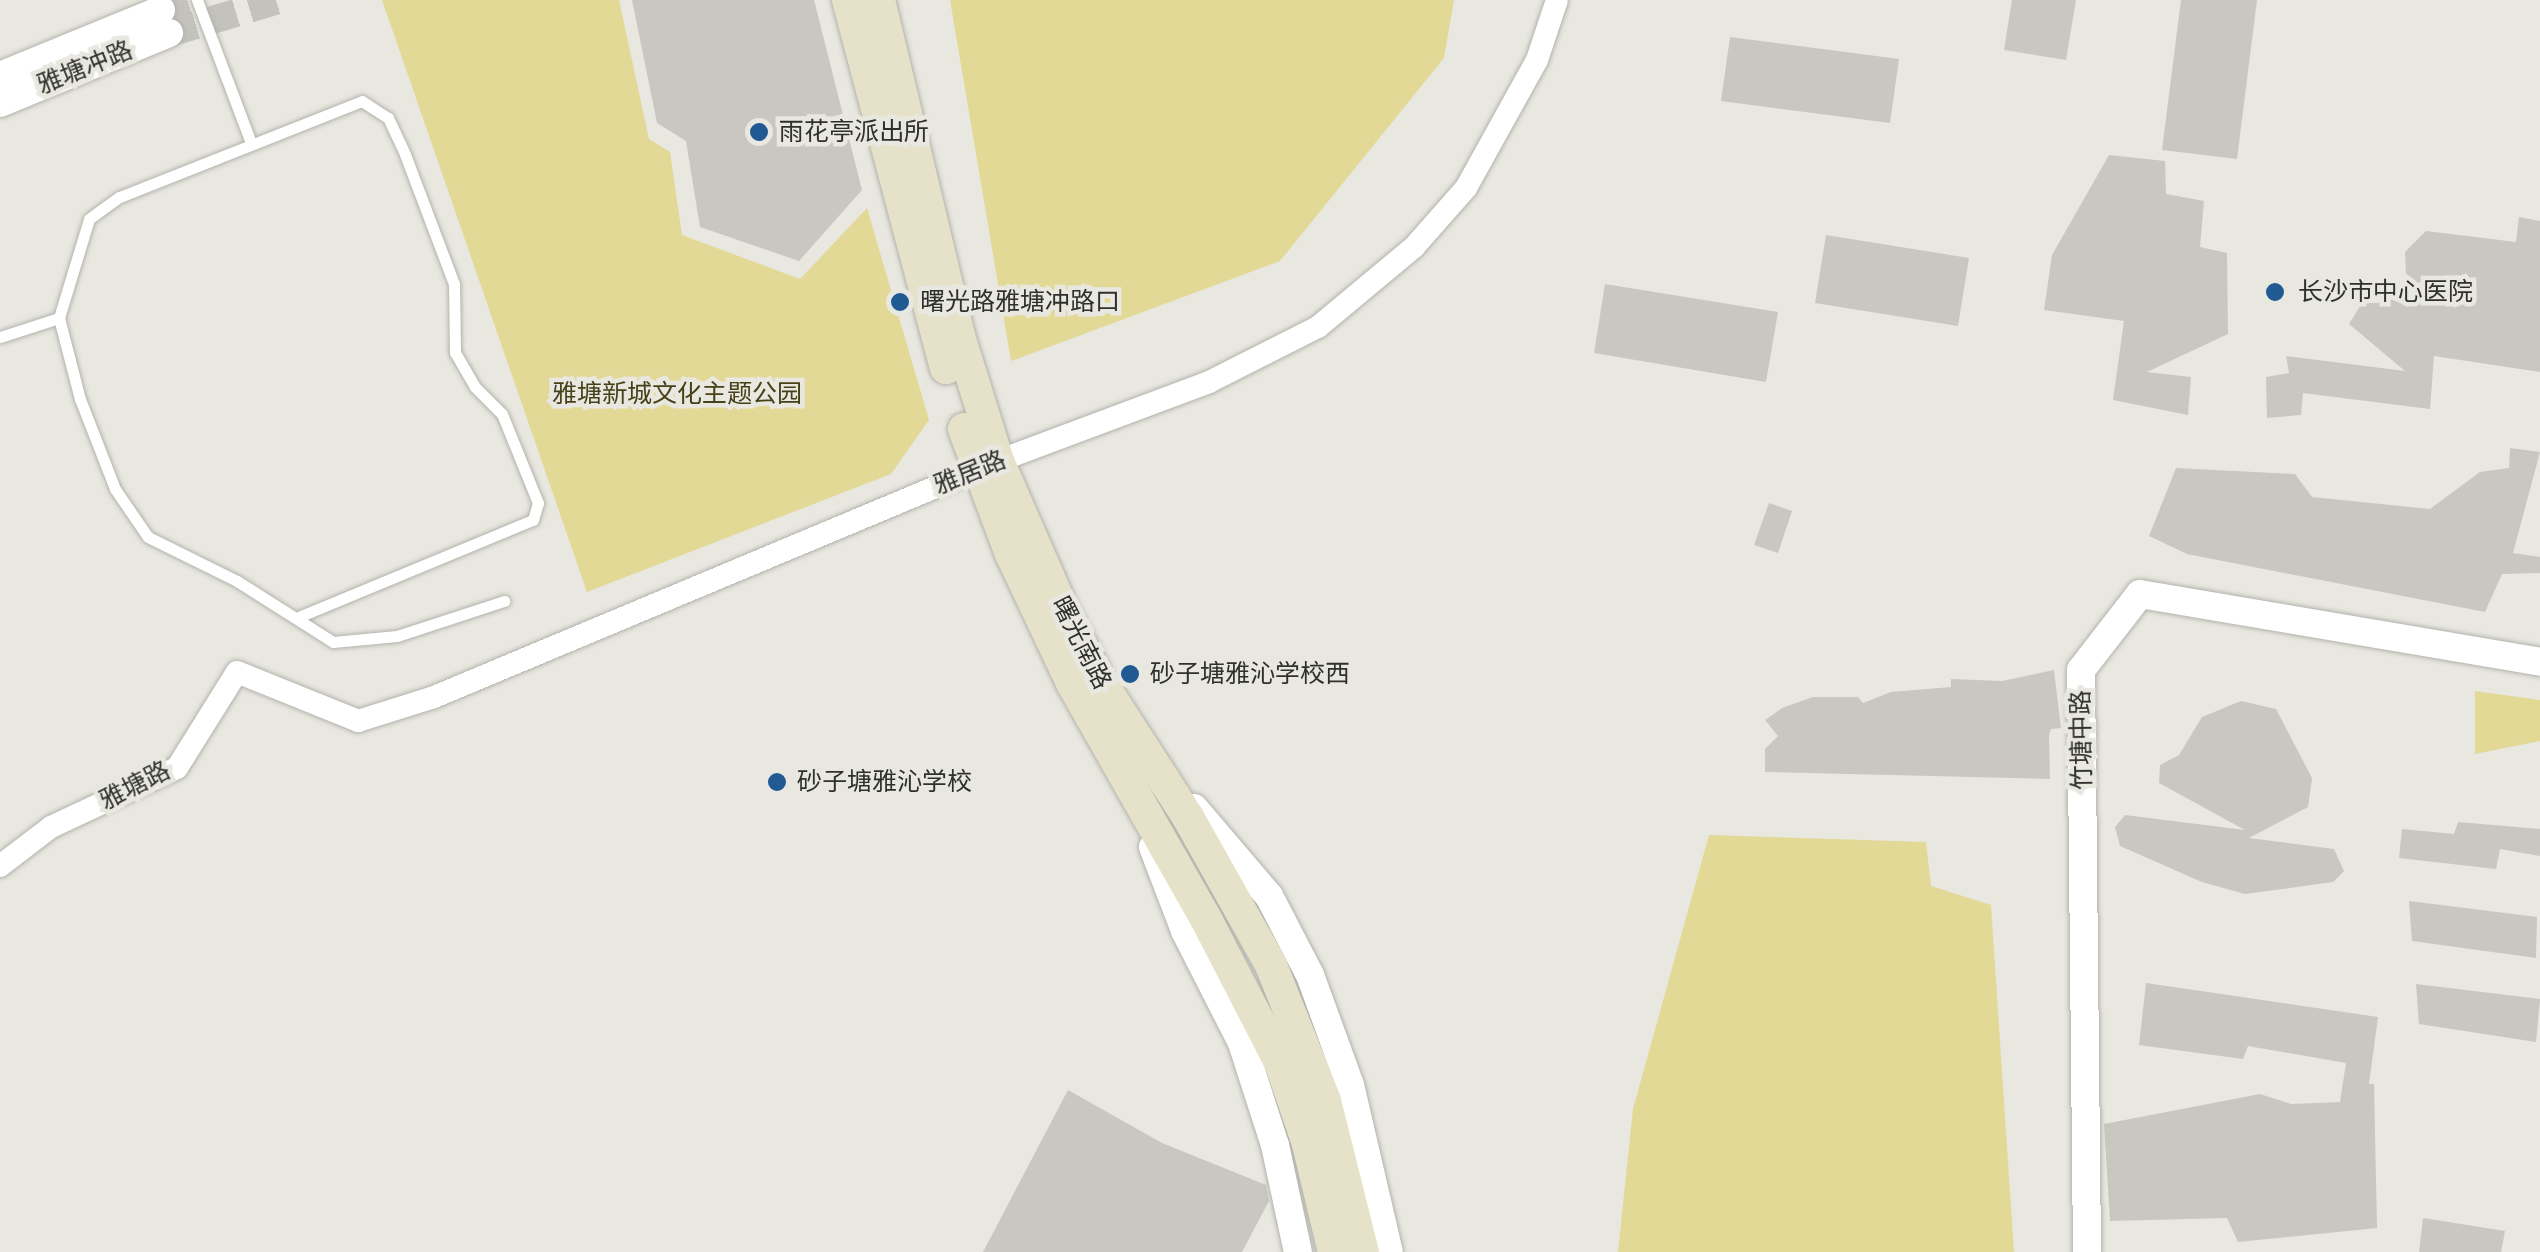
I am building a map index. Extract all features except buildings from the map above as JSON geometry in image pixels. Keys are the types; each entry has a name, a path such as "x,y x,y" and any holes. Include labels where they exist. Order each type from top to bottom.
{"main road":[{"name":"曙光南路","path":"848,0 934,328 988,465 1036,610 1140,769 1237,902 1285,997 1325,1101 1363,1252"},
{"name":"曙光南路","path":"879,0 988,465"},
{"name":"曙光南路","path":"1140,769 1280,1062 1308,1144 1334,1252"}],"street":[{"name":"雅居路","path":"237,672 358,721 434,697 988,465 1209,382 1318,327 1414,246 1466,188 1537,60 1557,0"},
{"name":"雅塘冲路","path":"0,76 165,21 0,103"},
{"name":"竹塘中路","path":"2087,1252 2081,670 2140,594 2540,662"},
{"name":"雅塘路","path":"0,866 51,827 177,768 237,672"},
{"path":"1140,769 1185,931 1242,1042 1275,1145 1298,1252"},
{"path":"1140,769 1268,896 1310,975 1350,1085 1390,1252"}],"lane":[{"path":"197,0 251,143"},
{"path":"296,618 533,520 538,502 502,414 475,386 455,353 454,284 388,118 362,101 118,197 89,219 59,318 80,399 115,489 148,537 237,582 333,642 397,636 504,600"},
{"path":"0,338 59,318"}],"green space":[{"name":"雅塘新城文化主题公园","path":"382,0 619,0 649,139 670,152 682,235 800,279 867,208 929,420 891,474 587,592"},
{"path":"950,0 1454,0 1444,58 1280,261 1011,361"},
{"path":"2475,691 2540,700 2540,741 2475,754"},
{"path":"1709,835 1926,842 1931,886 1991,905 2014,1252 1618,1252 1633,1109"}],"tunnel":[{"path":"161,10 194,0"},
{"path":"169,33 279,0"}],"place":[{"name":"雨花亭派出所","path":"759,132"},
{"name":"长沙市中心医院","path":"2275,292"},
{"name":"曙光路雅塘冲路口","path":"900,302"},
{"name":"砂子塘雅沁学校西","path":"1130,674"},
{"name":"砂子塘雅沁学校","path":"777,782"}]}
